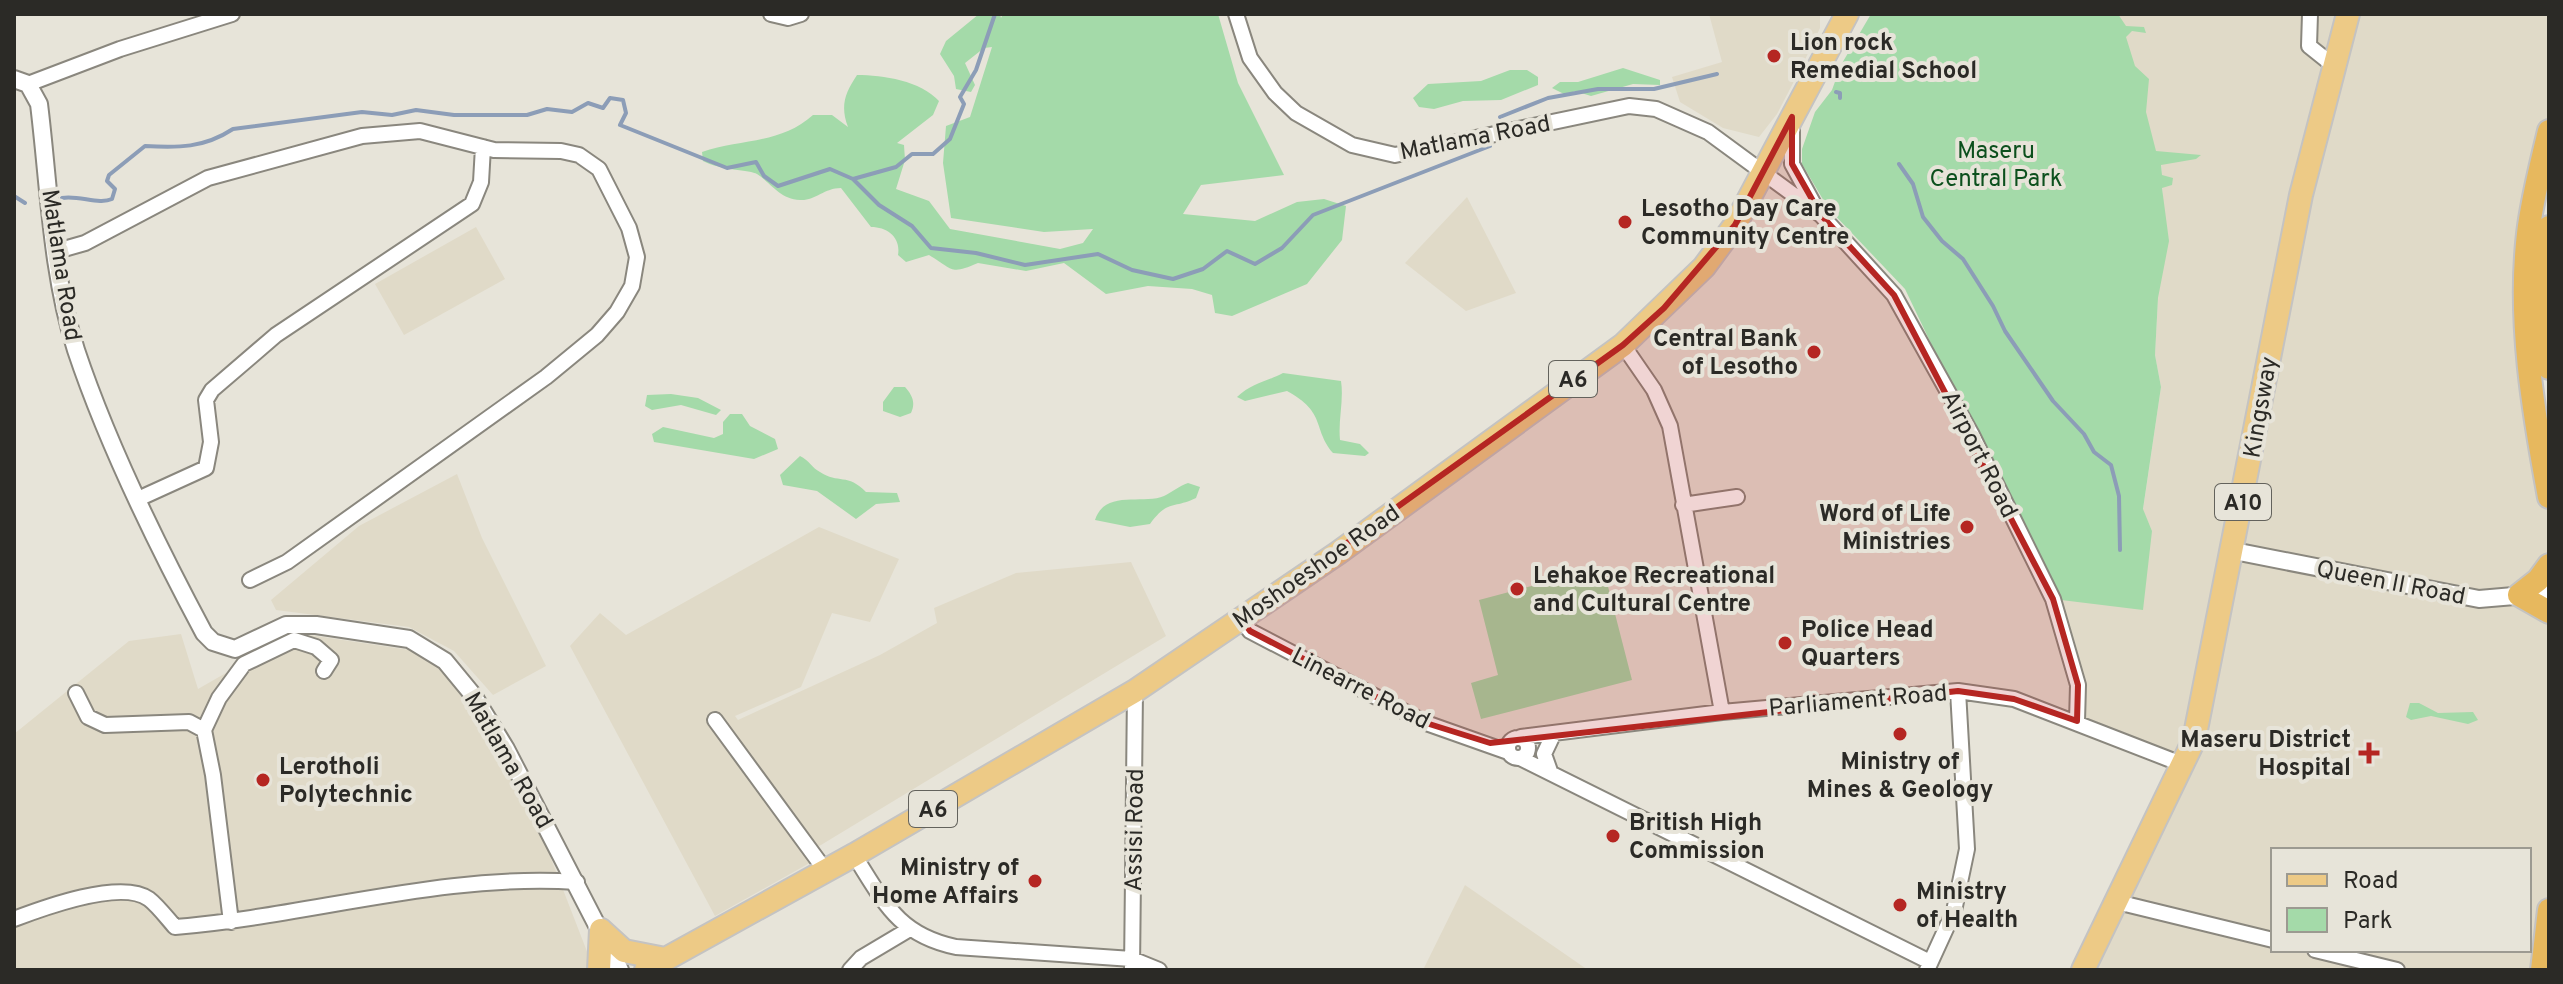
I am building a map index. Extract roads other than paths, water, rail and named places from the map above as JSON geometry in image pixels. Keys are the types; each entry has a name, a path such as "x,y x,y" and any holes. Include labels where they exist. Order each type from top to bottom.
{"highway":[{"path":"2549,131 2528,234 2525,334 2549,497"},
{"path":"2549,227 2545,285 2549,368"},
{"path":"2549,565 2538,580 2519,595 2549,612"},
{"path":"2542,970 2549,912"}],"main road":[{"path":"1825,55 1828,14"},
{"name":"Moshoeshoe Road","path":"656,965 854,855 1135,691 1338,553 1623,345 1704,267 1735,225 1847,14"},
{"name":"Kingsway","path":"2083,970 2184,765 2204,701 2282,287 2348,14"},
{"path":"601,930 624,951 656,965"},
{"path":"599,970 601,930"}],"street":[{"path":"21,82 232,14"},
{"path":"771,14 788,18 801,14"},
{"name":"Matlama Road","path":"1236,14 1250,58 1275,93 1296,113 1352,145 1395,155 1629,106 1656,109 1708,132 1821,215"},
{"path":"2310,14 2309,46 2334,66"},
{"name":"Matlama Road","path":"21,82 39,104 57,251 76,350 138,499 204,633 213,642 235,649 286,625 316,625 409,639 445,661 484,711 577,882 620,970"},
{"path":"1792,117 1792,164 1821,215"},
{"path":"57,251 85,243 208,178 328,143 398,131 420,131 483,147 561,151 579,155 599,169 629,228 637,257 632,286 617,312 597,335 546,377 287,562 250,580"},
{"path":"138,499 206,468 211,442 206,400 224,378 276,335 472,204 481,182 483,147"},
{"name":"Airport Road","path":"1821,215 1894,295 1972,435 2062,623 2078,685 2077,721"},
{"path":"1623,345 1654,390 1670,426 1722,712"},
{"path":"1683,505 1737,497"},
{"name":"Queen II Road","path":"2234,551 2479,599 2501,600 2549,593"},
{"name":"Linearre Road","path":"1241,619 1250,631 1426,723 1490,743 1519,748 1546,769 1929,966"},
{"path":"231,922 213,775 204,730 233,676 244,664 272,650 294,640 316,647 331,660 324,671"},
{"name":"Assisi Road","path":"1132,965 1135,691"},
{"path":"1929,966 1954,911 1967,849 1958,691"},
{"name":"Parliament Road","path":"1519,748 1551,737 1722,712 1958,691 2014,699 2184,765"},
{"path":"76,693 88,717 105,725 189,722 204,730"},
{"path":"715,720 825,870"},
{"path":"1546,769 1544,754 1551,737"},
{"path":"854,855 890,911 908,930 928,941 956,947 1159,970"},
{"path":"14,919 73,899 129,893 147,898 175,927 231,922 519,878 577,882"},
{"path":"2117,902 2271,940"},
{"path":"850,970 861,958 908,930"},
{"path":"2323,952 2397,970"}],"waterway":[{"path":"853,179 896,167 912,154 933,154 950,139 964,104 960,97 976,70 995,14"},
{"path":"1500,117 1548,98 1598,89 1654,89 1717,74"},
{"path":"1836,92 1840,93 1840,98"},
{"path":"62,198 112,199 115,189 107,181 109,175 145,146 190,145 212,140 233,129 362,112 392,115 416,110 454,115 527,115 547,109 572,112 588,103 603,108 610,98 623,100 626,113 620,125 727,168 756,162 764,176 778,186 830,169 853,179 879,205 912,226 931,248 976,253 1025,265 1098,254 1132,270 1173,279 1203,269 1227,251 1255,264 1282,248 1313,215 1490,146"},
{"path":"1899,164 1913,184 1923,217 1942,241 1963,259 2005,331 2053,401 2084,434 2094,452 2111,465 2119,496 2120,550"},
{"path":"14,196 25,203"}],"place":[{"name":"Lion rock Remedial School","path":"1774,56"},
{"name":"Lesotho Day Care Community Centre","path":"1625,222"},
{"name":"Central Bank of Lesotho","path":"1814,352"},
{"name":"Word of Life Ministries","path":"1967,527"},
{"name":"Lehakoe Recreational and Cultural Centre","path":"1517,589"},
{"name":"Police Head Quarters","path":"1785,643"},
{"name":"Ministry of Mines & Geology","path":"1900,734"},
{"name":"Maseru District Hospital","path":"2369,753"},
{"name":"Lerotholi Polytechnic","path":"263,780"},
{"name":"British High Commission","path":"1613,836"},
{"name":"Ministry of Home Affairs","path":"1035,881"},
{"name":"Ministry of Health","path":"1900,905"}],"park label":[{"name":"Maseru Central Park","path":"1996,164"}]}
